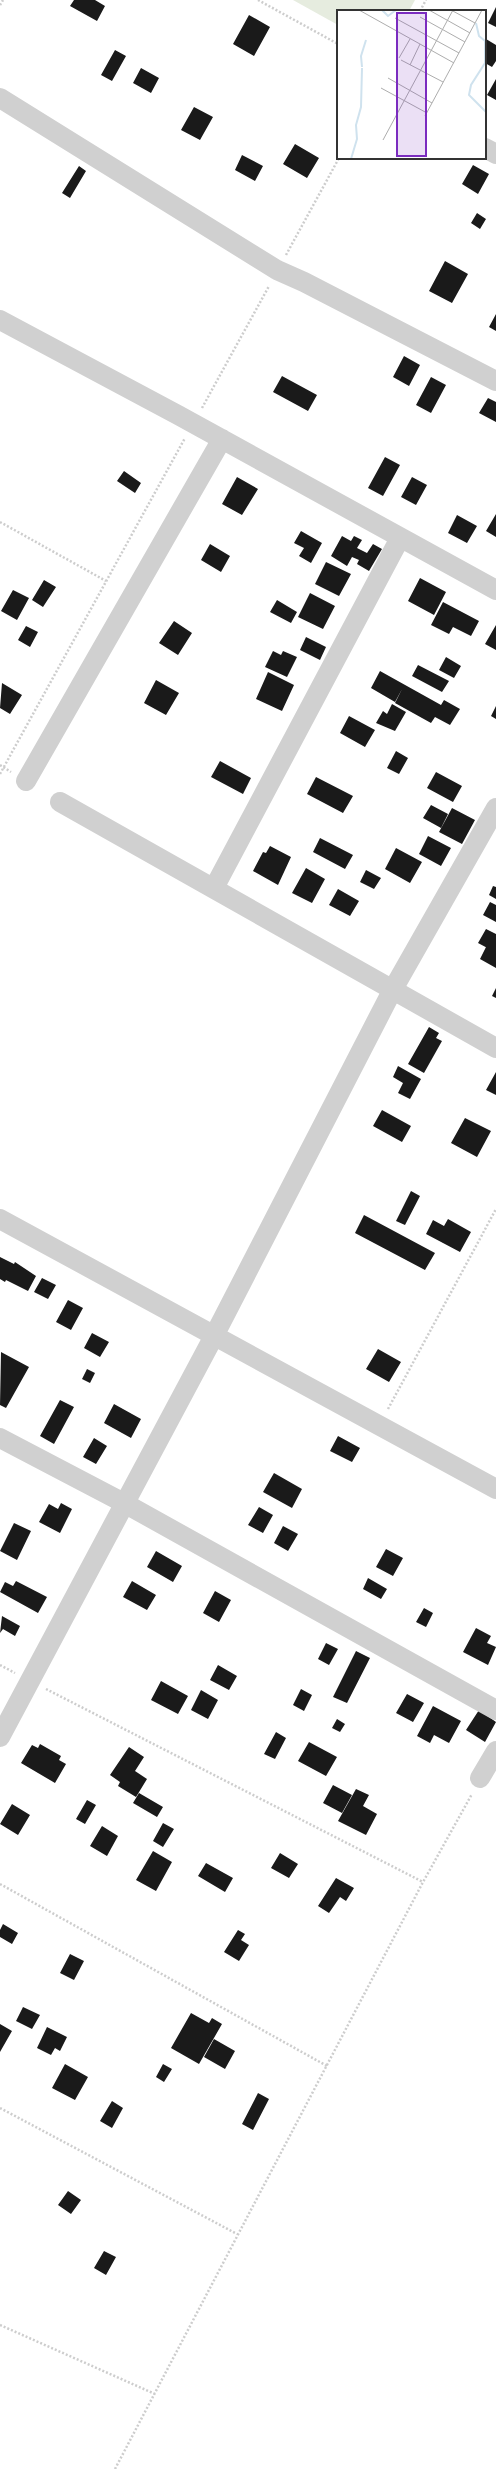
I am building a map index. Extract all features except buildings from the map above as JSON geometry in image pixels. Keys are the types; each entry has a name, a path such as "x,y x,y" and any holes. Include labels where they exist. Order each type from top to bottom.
{"street":[{"path":"0,98 277,270 304,282 496,381"},
{"path":"486,149 496,154"},
{"path":"0,320 222,438 496,590"},
{"path":"26,781 222,438"},
{"path":"214,888 400,538"},
{"path":"60,802 214,888 392,991 496,1048"},
{"path":"0,1737 124,1502 214,1336 392,991 496,808"},
{"path":"0,1219 496,1489"},
{"path":"0,1438 124,1502 496,1710"},
{"path":"480,1778 496,1751"}],"path":[{"path":"0,5 3,0"},
{"path":"258,0 337,43"},
{"path":"421,10 426,0"},
{"path":"0,774 338,159"},
{"path":"0,522 106,581"},
{"path":"379,1426 496,1209"},
{"path":"0,1665 423,1882"},
{"path":"115,2469 237,2234 423,1882 480,1778"},
{"path":"0,1884 327,2066"},
{"path":"0,2108 237,2234"},
{"path":"0,2325 155,2394"}],"shaded area":[{"path":"293,0 415,0 410,10 337,10 337,24"}]}
